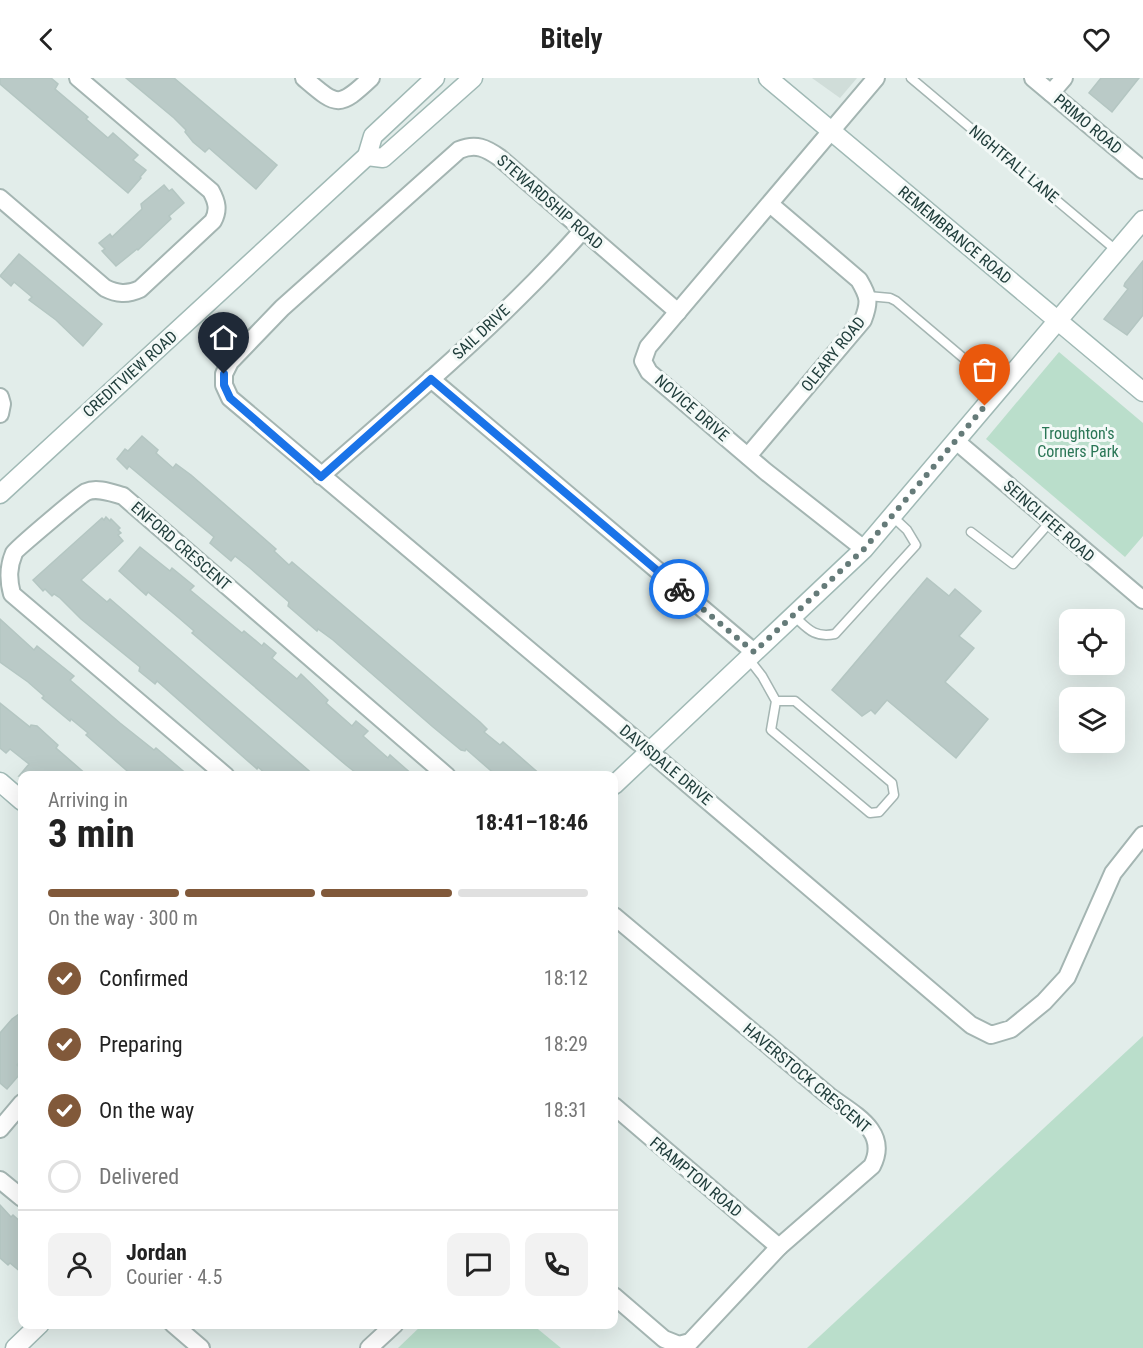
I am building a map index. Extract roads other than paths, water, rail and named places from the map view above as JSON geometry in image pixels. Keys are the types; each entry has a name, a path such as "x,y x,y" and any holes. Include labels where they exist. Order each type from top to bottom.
{"street":[{"path":"0,198 105,288 122,294 140,289 213,222 217,208 211,191 78,78"},
{"path":"304,78 331,100 353,95 371,78"},
{"name":"CREDITVIEW ROAD","path":"0,495 367,156 373,136 435,78"},
{"name":"CREDITVIEW ROAD","path":"367,156 383,158 473,78"},
{"name":"REMEMBRANCE ROAD","path":"768,78 1143,392"},
{"name":"NOVICE DRIVE","path":"864,549 748,456 649,372 644,361 648,347 876,78"},
{"name":"PRIMO ROAD","path":"1033,78 1143,170"},
{"path":"1051,93 1064,78"},
{"name":"STEWARDSHIP ROAD","path":"282,308 459,150 467,146 477,146 488,149 500,158 678,312"},
{"name":"OLEARY ROAD","path":"748,456 863,320 868,309 868,296 859,280 770,204"},
{"path":"618,781 864,549 1143,220"},
{"name":"SAIL DRIVE","path":"321,477 431,379 524,291 582,231"},
{"name":"DAVISDALE DRIVE","path":"282,308 230,362 224,374 224,385 230,398 321,477 650,751 971,1025 991,1035 1011,1029 1044,1002 1067,977 1113,873 1143,835"},
{"path":"431,379 751,655"},
{"path":"0,397 2,404 0,414"},
{"name":"SEINCLIFEE ROAD","path":"956,441 1143,600"},
{"name":"ENFORD CRESCENT","path":"220,771 12,594 9,572 16,550 86,492 105,491 123,496 441,771"},
{"path":"0,782 18,798"},
{"name":"HAVERSTOCK CRESCENT","path":"618,919 872,1131 878,1148 872,1166 779,1247 696,1338 686,1344 679,1345 664,1339 618,1299"},
{"path":"0,1129 18,1108"},
{"name":"FRAMPTON ROAD","path":"618,1109 779,1247"},
{"path":"0,1180 18,1195"},
{"path":"15,1348 35,1329"},
{"path":"179,1329 201,1348"},
{"path":"369,1348 390,1329"}],"lane":[{"name":"NIGHTFALL LANE","path":"911,78 1117,251"},
{"path":"868,296 890,298 896,301 1000,389"},
{"path":"794,615 811,631 823,636 836,634 916,545 907,530 892,516"},
{"path":"971,532 1013,564 1050,522"},
{"path":"751,655 776,701 771,730 870,813 879,812 894,795 892,783 795,701 776,701"}],"park label":[{"name":"Troughton's Corners Park","path":"1078,442"}]}
